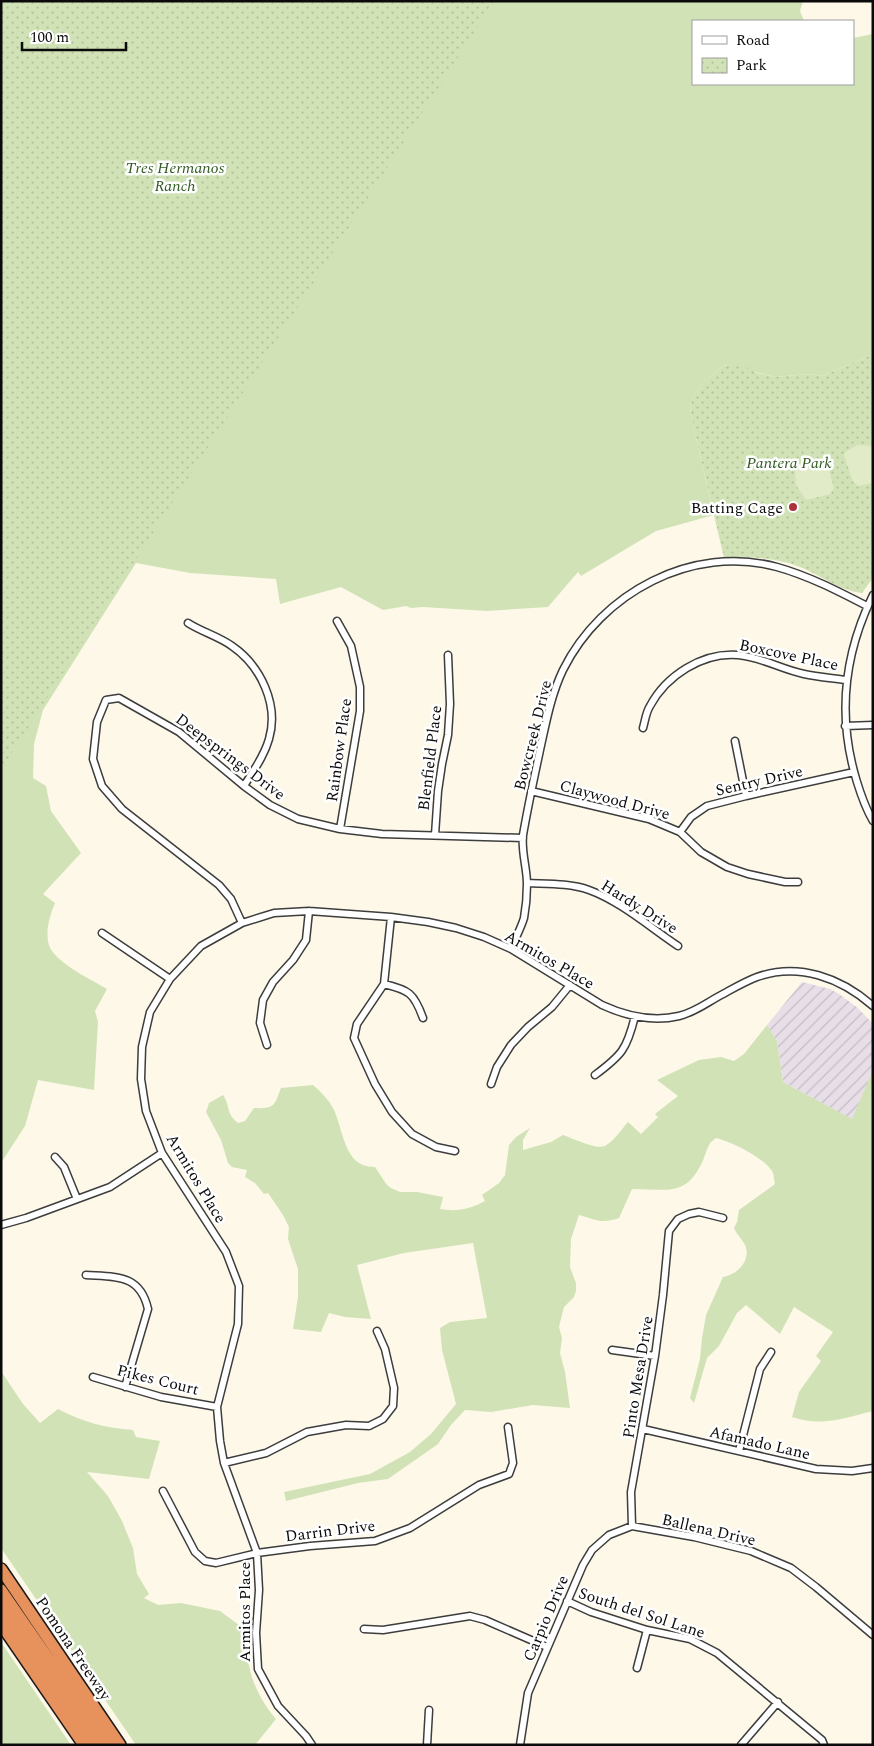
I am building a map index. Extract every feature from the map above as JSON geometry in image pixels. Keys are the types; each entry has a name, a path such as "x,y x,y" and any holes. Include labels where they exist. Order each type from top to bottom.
{"highway":[{"name":"Pomona Freeway","path":"1,1570 120,1745"},
{"path":"1,1590 108,1745"},
{"path":"1,1607 96,1745"},
{"path":"1,1624 84,1745"}],"street":[{"name":"Bowcreek Drive","path":"512,949 524,918 527,883 523,838 553,696 563,670 590,628 609,609 632,592 656,578 699,565 724,562 776,566 802,575 867,606"},
{"path":"873,595 854,638 846,680 845,726 848,750 854,772 873,821"},
{"name":"Rainbow Place","path":"337,620 351,646 360,687 360,711 340,829"},
{"path":"188,623 231,645 242,654 259,674 266,688 272,723 269,738 263,755 244,786"},
{"name":"Blenfield Place","path":"435,835 438,791 450,712 448,655"},
{"name":"Boxcove Place","path":"643,728 648,708 658,692 674,676 692,665 713,657 746,656 804,674 846,680"},
{"name":"Deepsprings Drive","path":"242,923 231,899 220,885 122,809 102,786 93,758 97,722 106,700 119,698 179,732 244,786 270,805 298,819 340,829 382,834 523,838"},
{"path":"845,726 873,725"},
{"path":"735,741 746,796"},
{"name":"Sentry Drive","path":"680,832 691,817 707,806 854,772"},
{"name":"Claywood Drive","path":"532,791 649,819 680,832 701,852 727,866 748,874 785,882 798,882"},
{"name":"Hardy Drive","path":"527,883 565,885 589,890 615,904 678,946"},
{"path":"267,1045 260,1023 263,1000 273,982 294,960 306,940 309,911"},
{"name":"Armitos Place","path":"312,1745 278,1706 258,1669 256,1633 259,1590 258,1553 224,1463 220,1440 217,1407 238,1324 239,1286 226,1252 162,1153 146,1111 141,1079 142,1047 150,1012 170,979 201,946 242,923 274,913 309,911 392,917 428,922 484,937 512,949 602,1005 615,1011 635,1016 659,1018 680,1016 701,1008 720,995 756,977 773,972 794,971 823,975 847,987 873,1006"},
{"path":"392,917 384,984 357,1024 354,1038 375,1084 392,1112 412,1134 436,1147 455,1151"},
{"path":"102,933 170,979"},
{"path":"384,984 406,989 418,1004 423,1018"},
{"path":"491,1084 497,1067 511,1045 528,1027 552,1007 570,984"},
{"path":"595,1075 620,1053 629,1040 635,1016"},
{"path":"1,1225 110,1187 162,1153"},
{"path":"55,1157 64,1167 77,1199"},
{"name":"Pinto Mesa Drive","path":"632,1526 631,1492 664,1295 669,1231 678,1219 689,1214 699,1212 723,1218"},
{"path":"86,1275 123,1277 138,1287 145,1296 148,1308 125,1387"},
{"path":"224,1463 266,1452 307,1432 346,1425 369,1426 383,1419 393,1406 394,1388 385,1348 377,1331"},
{"path":"612,1350 655,1356"},
{"path":"740,1451 760,1369 771,1352"},
{"name":"Pikes Court","path":"93,1377 161,1397 217,1407"},
{"name":"Darrin Drive","path":"163,1491 195,1552 205,1561 216,1563 258,1553 310,1546 375,1541 410,1528 479,1485 509,1474 513,1463 508,1428"},
{"name":"Afamado Lane","path":"642,1429 816,1469 852,1471 873,1468"},
{"name":"Carpio Drive","path":"520,1745 528,1693 583,1565 592,1550 609,1535 632,1526"},
{"name":"Ballena Drive","path":"632,1526 694,1537 751,1551 791,1568 816,1586 873,1635"},
{"name":"South del Sol Lane","path":"566,1601 591,1612 646,1630 690,1640 717,1652 822,1740 824,1745"},
{"path":"364,1629 383,1630 470,1616 485,1620 547,1647"},
{"path":"637,1668 646,1630"},
{"path":"742,1745 778,1702"},
{"path":"426,1745 429,1730 429,1710"}],"shaded area":[{"path":"802,982 830,989 839,994 858,1008 873,1024 873,1070 853,1120 783,1082 777,1041 767,1025"}],"green space":[{"path":"1,1 803,1 800,11 804,20 692,20 692,85 854,85 854,38 873,34 873,354 822,376 808,374 775,377 728,365 723,366 705,381 694,395 690,406 714,515 656,531 581,576 578,572 548,607 487,611 411,608 406,606 383,610 341,587 280,604 276,579 190,573 136,563 43,710 34,744 33,778 46,786 51,811 81,853 43,894 55,903 48,931 50,948 56,956 72,969 107,989 95,1011 98,1022 94,1090 38,1080 25,1126 1,1163"},
{"name":"Tres Hermanos Ranch","path":"1,1 494,1 1,770"},
{"name":"Pantera Park","path":"873,354 873,578 862,593 840,587 805,569 786,562 745,557 724,558 691,416 690,406 694,395 705,381 723,366 746,367 757,373 775,377 808,374 822,376"},
{"path":"858,445 873,446 873,483 858,486 853,482 844,455 845,452"},
{"path":"826,460 834,488 830,494 806,500 796,485 795,472 804,462"},
{"path":"767,1025 777,1041 783,1082 852,1119 873,1070 873,1411 843,1419 823,1421 803,1420 792,1417 799,1392 821,1361 816,1356 833,1332 794,1307 780,1334 746,1305 737,1313 719,1346 707,1358 694,1403 690,1398 700,1359 706,1315 723,1277 738,1270 745,1261 747,1251 745,1245 734,1228 739,1210 775,1184 773,1173 764,1162 739,1147 716,1138 709,1144 698,1171 684,1185 667,1190 632,1189 619,1218 613,1220 595,1220 579,1215 571,1239 570,1267 576,1283 576,1291 574,1297 564,1307 559,1327 562,1338 560,1353 565,1372 570,1408 533,1405 491,1412 465,1410 451,1425 438,1444 388,1479 358,1483 286,1501 284,1492 370,1474 410,1452 431,1434 456,1404 442,1350 440,1328 450,1322 487,1318 473,1243 404,1253 357,1265 371,1319 345,1317 329,1313 321,1332 293,1329 298,1297 298,1269 288,1239 289,1227 268,1193 264,1194 255,1183 245,1177 247,1170 232,1167 228,1163 221,1140 206,1112 209,1103 223,1095 230,1113 238,1123 245,1121 254,1108 267,1108 273,1105 281,1088 313,1085 333,1108 346,1146 356,1161 364,1166 375,1167 391,1188 400,1192 417,1192 443,1197 440,1209 458,1210 469,1208 485,1201 482,1195 499,1183 505,1175 509,1145 516,1137 530,1128 523,1140 523,1150 551,1142 563,1135 590,1145 605,1146 628,1122 641,1134 658,1117 655,1114 678,1096 657,1080 699,1060 721,1057 734,1061 744,1054"},
{"path":"1,1371 23,1404 40,1423 58,1409 94,1424 133,1430 136,1437 160,1441 149,1479 87,1472 108,1496 122,1521 133,1548 137,1574 149,1594 144,1598 158,1605 181,1603 220,1611 247,1631 247,1655 252,1678 262,1700 276,1719 255,1745 136,1745 1,1548"},
{"path":"1,1642 71,1745 1,1745"}],"place":[{"name":"Batting Cage","path":"793,507"}]}
